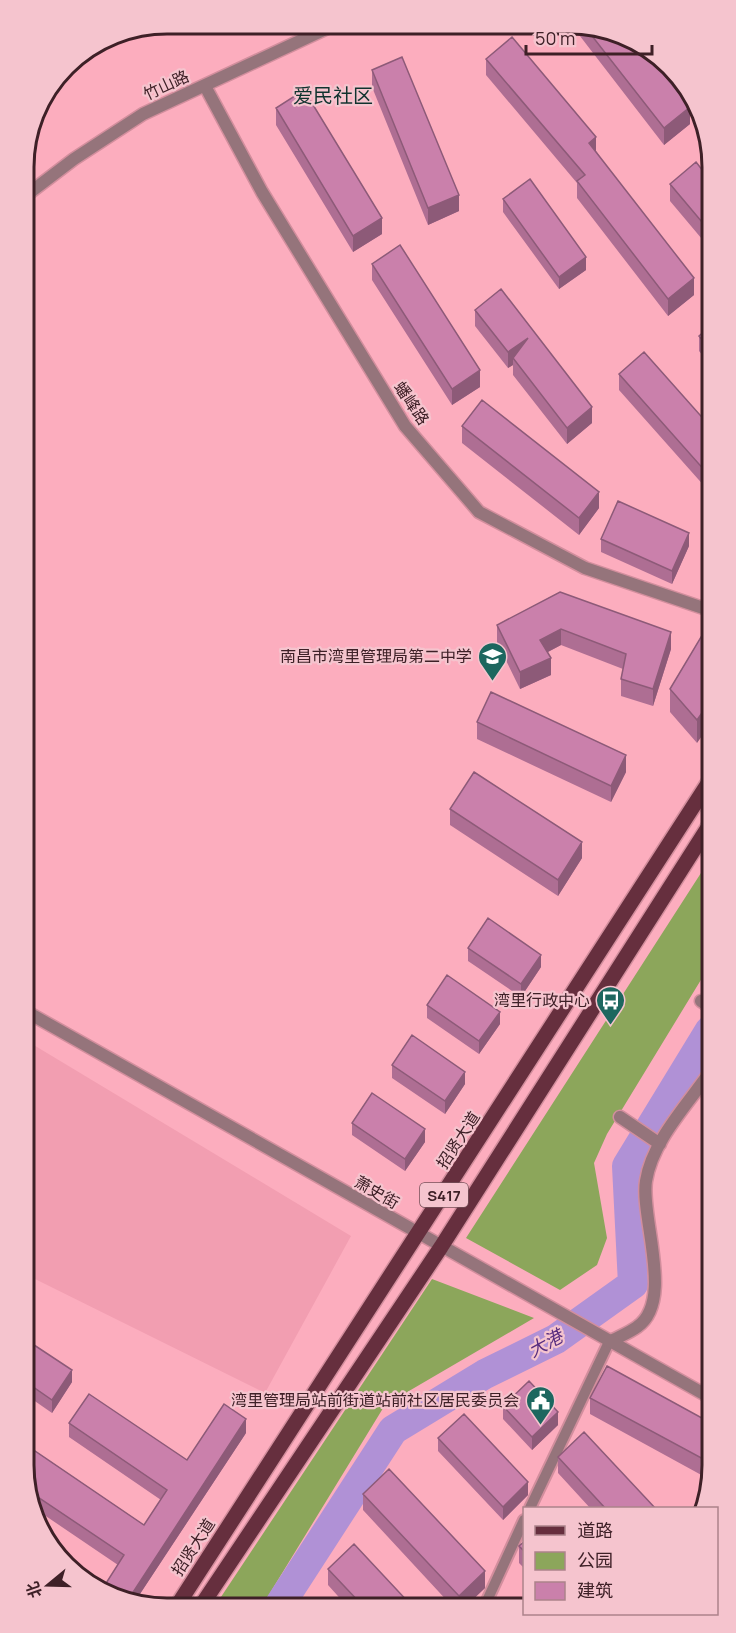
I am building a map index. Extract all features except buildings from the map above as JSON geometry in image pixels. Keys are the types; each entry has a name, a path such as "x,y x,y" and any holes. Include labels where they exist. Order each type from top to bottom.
{"main road":[{"name":"招贤大道","path":"182,1598 702,794"},
{"name":"S417","path":"206,1598 441,1247 701,838"}],"street":[{"name":"竹山路","path":"35,189 74,159 143,114 314,35"},
{"name":"蟠峰路","path":"206,86 262,192 405,426 478,513 585,568 702,608"},
{"name":"萧史街","path":"34,1016 418,1235 701,1393"},
{"path":"608,1341 639,1326 652,1305 655,1253 645,1199 646,1181 660,1144 701,1085"},
{"path":"620,1117 660,1144"}],"lane":[{"path":"531,1507 608,1341"},
{"path":"488,1598 523,1524"}],"shaded area":[{"path":"34,1045 351,1236 265,1393 34,1279"}],"green space":[{"path":"701,872 701,979 607,1134 594,1163 607,1238 597,1265 560,1290 466,1238"},
{"path":"432,1279 534,1318 385,1405 267,1598 220,1598"}],"waterway":[{"name":"大港","path":"284,1598 393,1430 485,1374 556,1339 633,1284 627,1166 701,1044"}],"place":[{"name":"南昌市湾里管理局第二中学","path":"493,682"},
{"name":"湾里行政中心","path":"611,1026"},
{"name":"湾里管理局站前街道站前社区居民委员会","path":"540,1426"}],"district":[{"name":"爱民社区","path":"333,95"}]}
